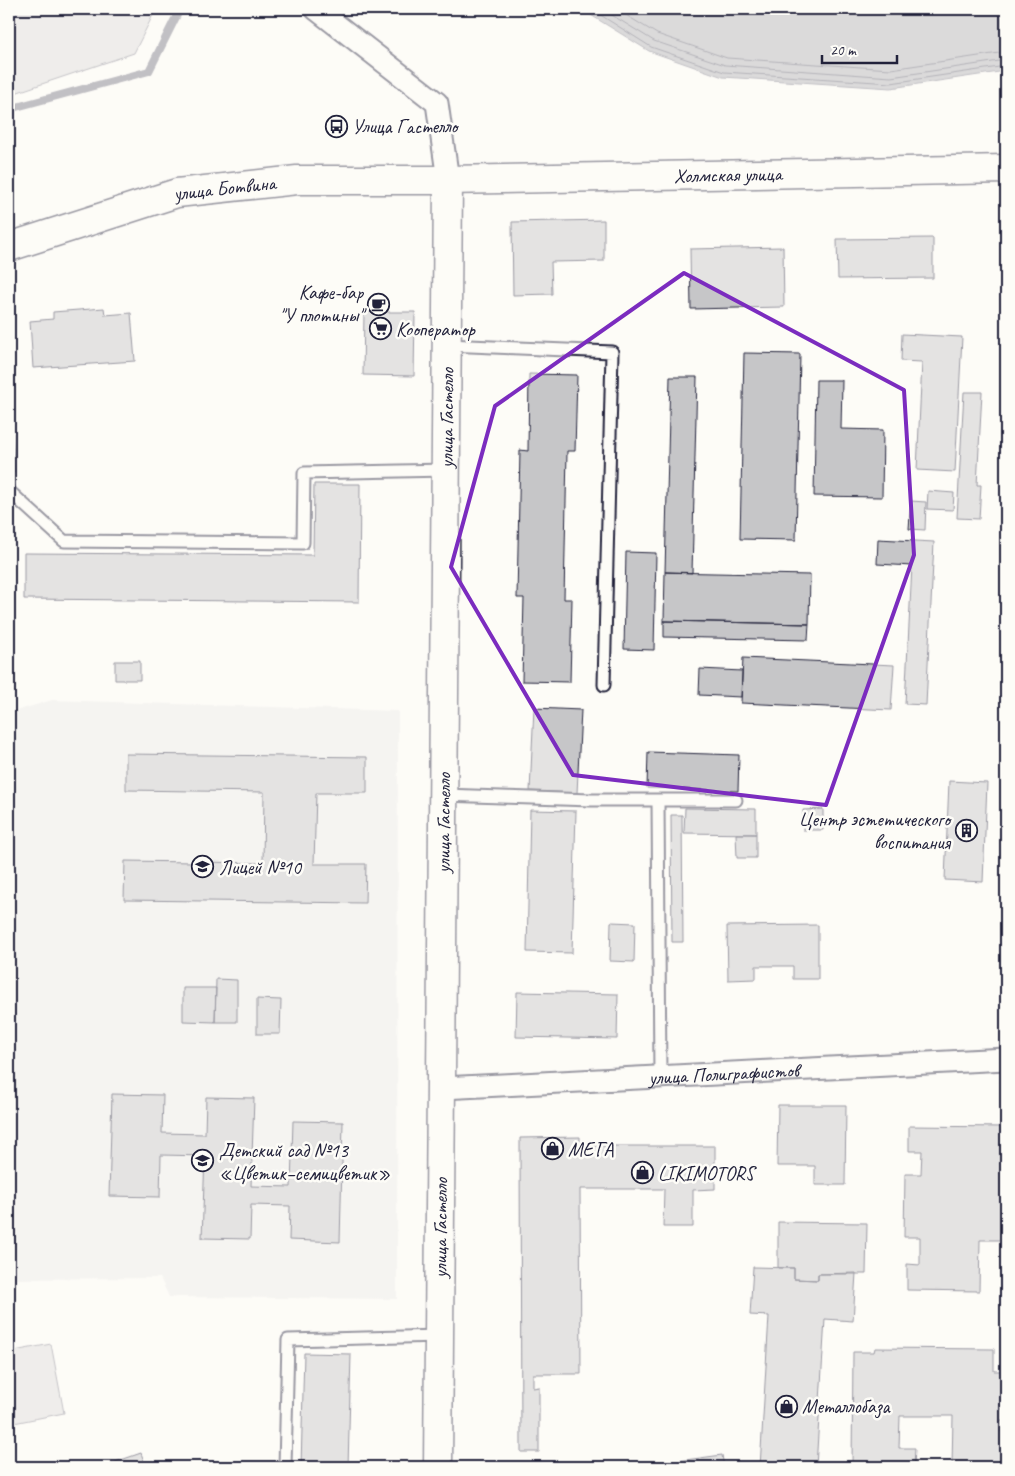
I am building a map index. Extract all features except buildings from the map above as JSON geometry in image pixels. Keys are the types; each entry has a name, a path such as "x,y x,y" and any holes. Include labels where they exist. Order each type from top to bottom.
{"main road":[{"name":"Холмская улица","path":"448,180 1006,169"},
{"name":"улица Ботвина","path":"9,248 177,193 297,180 448,180"},
{"name":"улица Гастелло","path":"438,1467 448,180"}],"street":[{"path":"316,9 437,103 448,180"},
{"name":"улица Полиграфистов","path":"442,1088 1006,1059"}],"lane":[{"path":"447,345 612,352 604,685"},
{"path":"9,491 64,541 303,543 304,473 446,470"},
{"path":"444,795 658,801 736,800"},
{"path":"658,801 660,1077"},
{"path":"285,1467 288,1340 440,1336"}],"highlighted area":[{"path":"684,273 904,390 914,555 826,805 573,775 451,567 495,406"}],"shaded area":[{"path":"9,9 156,9 134,53 9,95"},
{"path":"52,700 398,711 397,1299 169,1297 160,1278 9,1279 9,713"},
{"path":"51,1344 64,1413 9,1424 9,1352"}],"water":[{"path":"581,9 1006,9 1006,71 891,88 723,77 649,51"}],"waterway":[{"path":"9,109 149,71 180,9"}],"place":[{"name":"Улица Гастелло","path":"336,126"},
{"name":"Кафе-бар \"У плотины\"","path":"379,304"},
{"name":"Кооператор","path":"380,329"},
{"name":"Центр эстетического воспитания","path":"966,831"},
{"name":"Лицей №10","path":"203,867"},
{"name":"МЕГА","path":"552,1149"},
{"name":"Детский сад №13 «Цветик–семицветик»","path":"203,1161"},
{"name":"LIKIMOTORS","path":"642,1173"},
{"name":"Металлобаза","path":"786,1406"}]}
